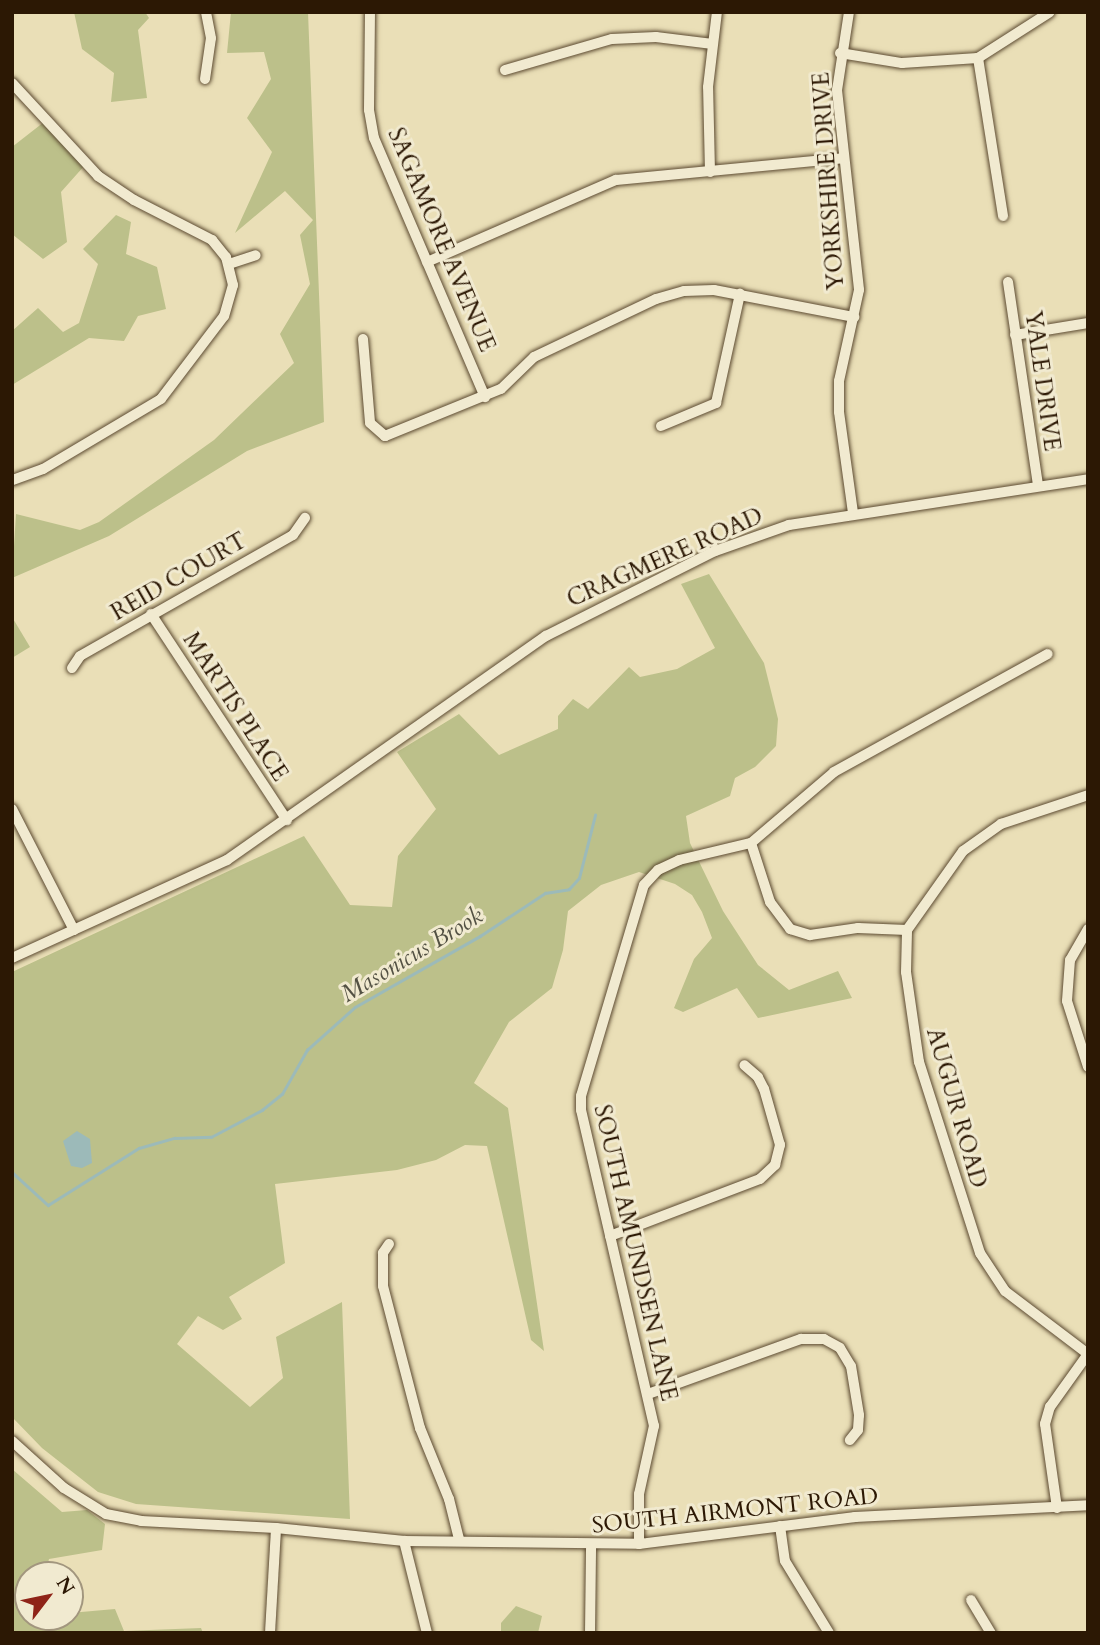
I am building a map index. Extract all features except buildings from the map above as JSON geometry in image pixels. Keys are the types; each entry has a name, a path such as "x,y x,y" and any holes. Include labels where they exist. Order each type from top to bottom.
{"street":[{"path":"205,79 211,38 206,12"},
{"name":"SAGAMORE AVENUE","path":"370,12 369,110 374,138 485,397"},
{"path":"710,172 708,87 718,12"},
{"name":"YORKSHIRE DRIVE","path":"849,12 840,52 837,90 843,158 859,263 854,317 839,392 853,513"},
{"path":"840,52 902,63 978,58 1050,12"},
{"path":"505,70 612,38 656,37 713,44"},
{"path":"978,58 1003,216"},
{"path":"12,83 98,176 134,200 204,234 229,264 233,285 224,316 161,399 43,469 12,480"},
{"path":"427,262 616,180 843,158"},
{"path":"229,264 256,255"},
{"name":"YALE DRIVE","path":"1008,282 1038,486"},
{"path":"363,340 370,423 384,436 485,397 501,389 534,357 656,299 684,291 740,294 854,317"},
{"path":"661,426 716,403 740,294"},
{"path":"1015,335 1088,323"},
{"name":"CRAGMERE ROAD","path":"12,958 199,876 288,820 310,801 567,623 761,533 853,513 1088,480"},
{"name":"REID COURT","path":"72,668 80,656 293,534 305,518"},
{"name":"MARTIS PLACE","path":"151,614 288,820"},
{"path":"1048,654 834,772 751,843 769,902 790,929 810,935 858,928 907,930 963,851 1001,824 1088,795"},
{"path":"12,809 74,930"},
{"name":"SOUTH AMUNDSEN LANE","path":"639,1544 639,1494 654,1426 581,1096 644,886 658,870 679,860 751,843"},
{"path":"1088,929 1070,960 1067,1001 1088,1067"},
{"name":"AUGUR ROAD","path":"907,930 910,1018 919,1062 979,1253 1005,1291 1088,1354"},
{"path":"610,1236 760,1179 775,1165 780,1145 764,1089 758,1077 744,1065"},
{"path":"389,1244 383,1253 383,1286 420,1428 449,1499 459,1539"},
{"path":"648,1394 802,1339 824,1339 840,1348 851,1366 859,1415 850,1440"},
{"path":"1056,1508 1045,1424 1050,1407 1088,1354"},
{"name":"SOUTH AIRMONT ROAD","path":"12,1441 64,1488 106,1514 141,1521 276,1528 404,1541 459,1539 591,1546 639,1544 855,1517 1088,1505"},
{"path":"780,1526 785,1561 827,1630 815,1633"},
{"path":"270,1633 276,1528"},
{"path":"404,1541 427,1633"},
{"path":"590,1633 591,1546"},
{"path":"971,1600 991,1633"}],"green space":[{"path":"74,12 145,12 149,18 138,30 147,98 111,102 114,73 82,49"},
{"path":"231,12 308,12 324,422 247,451 109,536 12,578 16,514 80,530 99,522 214,440 294,363 280,334 310,284 300,235 313,220 285,191 235,233 272,152 247,118 271,79 264,52 227,53"},
{"path":"44,122 85,165 61,192 67,242 43,259 12,234 12,147"},
{"path":"116,215 131,222 126,254 157,267 166,309 138,316 124,341 89,338 12,385 12,331 38,308 63,332 79,323 98,264 83,249"},
{"path":"709,574 764,663 778,719 776,746 755,767 735,778 730,796 686,816 690,843 723,911 758,965 789,990 838,971 852,998 758,1018 737,988 683,1012 674,1008 694,959 712,938 692,895 675,884 639,872 601,885 568,911 563,950 552,988 509,1022 474,1083 508,1108 544,1351 531,1340 487,1146 465,1145 436,1160 397,1170 275,1184 285,1263 229,1297 242,1319 223,1330 198,1316 177,1344 250,1407 283,1378 276,1337 342,1302 350,1519 136,1504 98,1492 42,1448 12,1417 12,972 304,836 350,905 392,907 398,856 436,809 397,752 459,714 499,755 558,729 558,716 573,699 588,709 629,667 640,677 677,669 715,648 681,584"},
{"path":"12,617 30,647 12,658"},
{"path":"12,1469 62,1512 87,1510 105,1524 102,1550 48,1561 14,1561 14,1631 84,1631 84,1612 115,1609 124,1631 201,1628 203,1633 12,1633"},
{"path":"516,1606 542,1616 538,1633 501,1633 501,1623"}],"water":[{"path":"77,1131 90,1139 92,1163 82,1168 71,1166 63,1141"}],"waterway":[{"name":"Masonicus Brook","path":"12,1172 48,1205 139,1148 175,1138 211,1137 262,1110 282,1094 307,1050 355,1007 480,936 545,893 569,889 579,878 595,815"}]}
